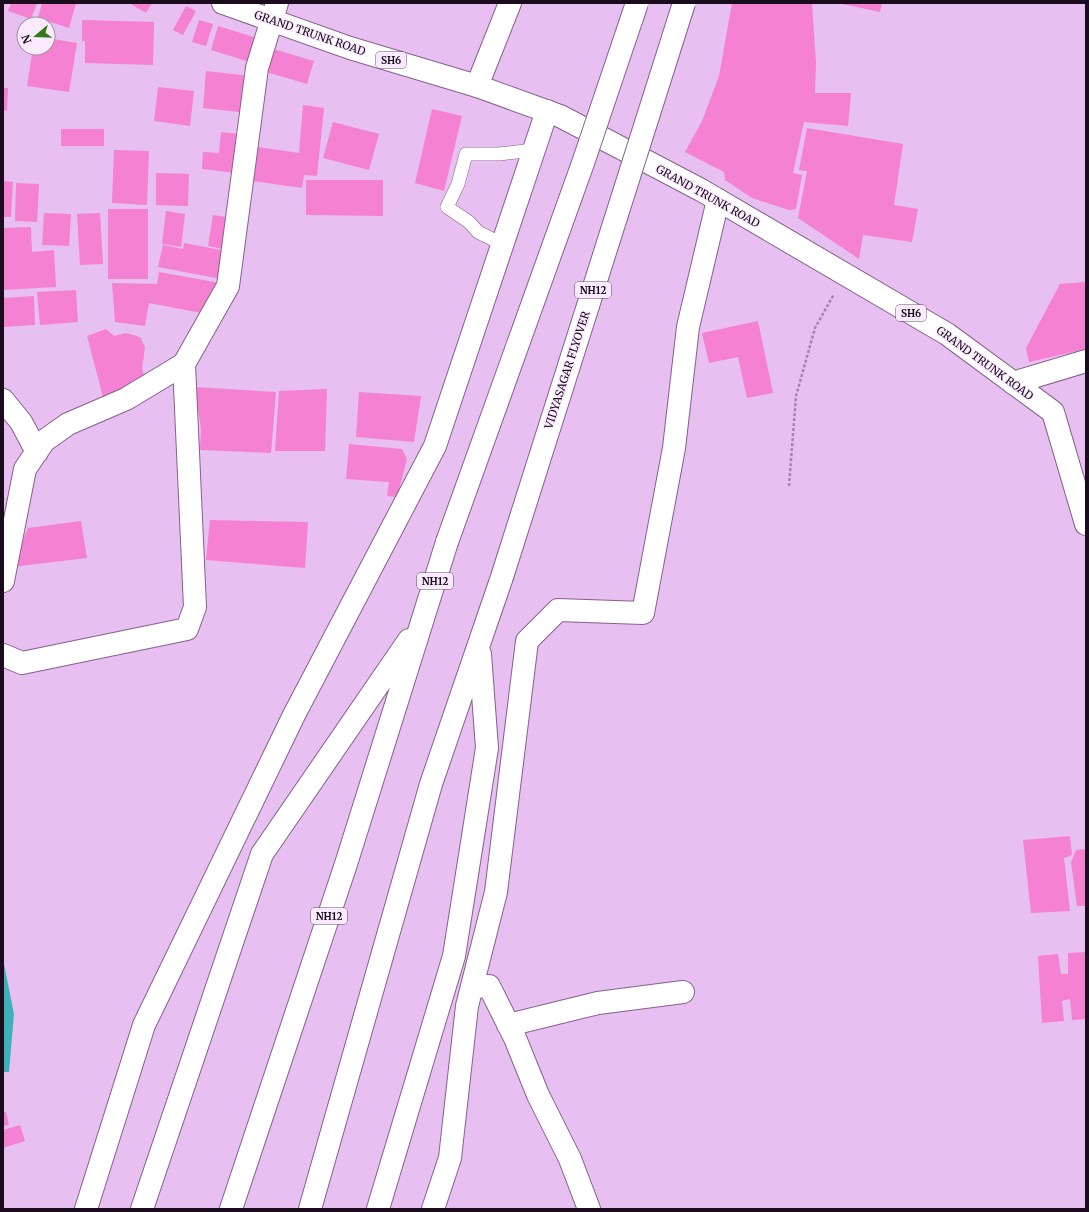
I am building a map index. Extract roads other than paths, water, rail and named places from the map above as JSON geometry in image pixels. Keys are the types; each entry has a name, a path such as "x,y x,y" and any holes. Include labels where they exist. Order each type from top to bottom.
{"main road":[{"name":"GRAND TRUNK ROAD","path":"223,3 274,12 350,48 477,86 547,110 718,200 947,334 1053,412 1086,524"},
{"path":"477,86 510,3"},
{"name":"NH12","path":"231,1209 346,864 447,542 583,163 637,3"},
{"name":"VIDYASAGAR FLYOVER","path":"479,645 502,577 684,3"},
{"path":"3,581 25,469 44,441 68,424 126,399 184,364 228,286 257,68 274,12"},
{"path":"86,1209 144,1025 294,715 435,446 547,110"},
{"path":"433,1209 450,1158 467,1006 496,892 527,641 558,610 643,613 674,448 688,327 718,200"},
{"path":"1013,383 1086,361"},
{"path":"3,655 22,663 187,630 195,607 184,364"},
{"path":"3,400 22,422 37,452"},
{"path":"142,1209 262,854 422,621"},
{"path":"378,1209 454,956 487,748 479,645"},
{"name":"NH12","path":"310,1209 431,784 479,645"},
{"path":"472,987 489,986 508,1025 538,1095 570,1159 589,1209"},
{"path":"508,1025 598,1003 683,992"}],"lane":[{"path":"502,244 478,232 469,222 447,207 458,184 466,154 499,154 534,150"}]}
